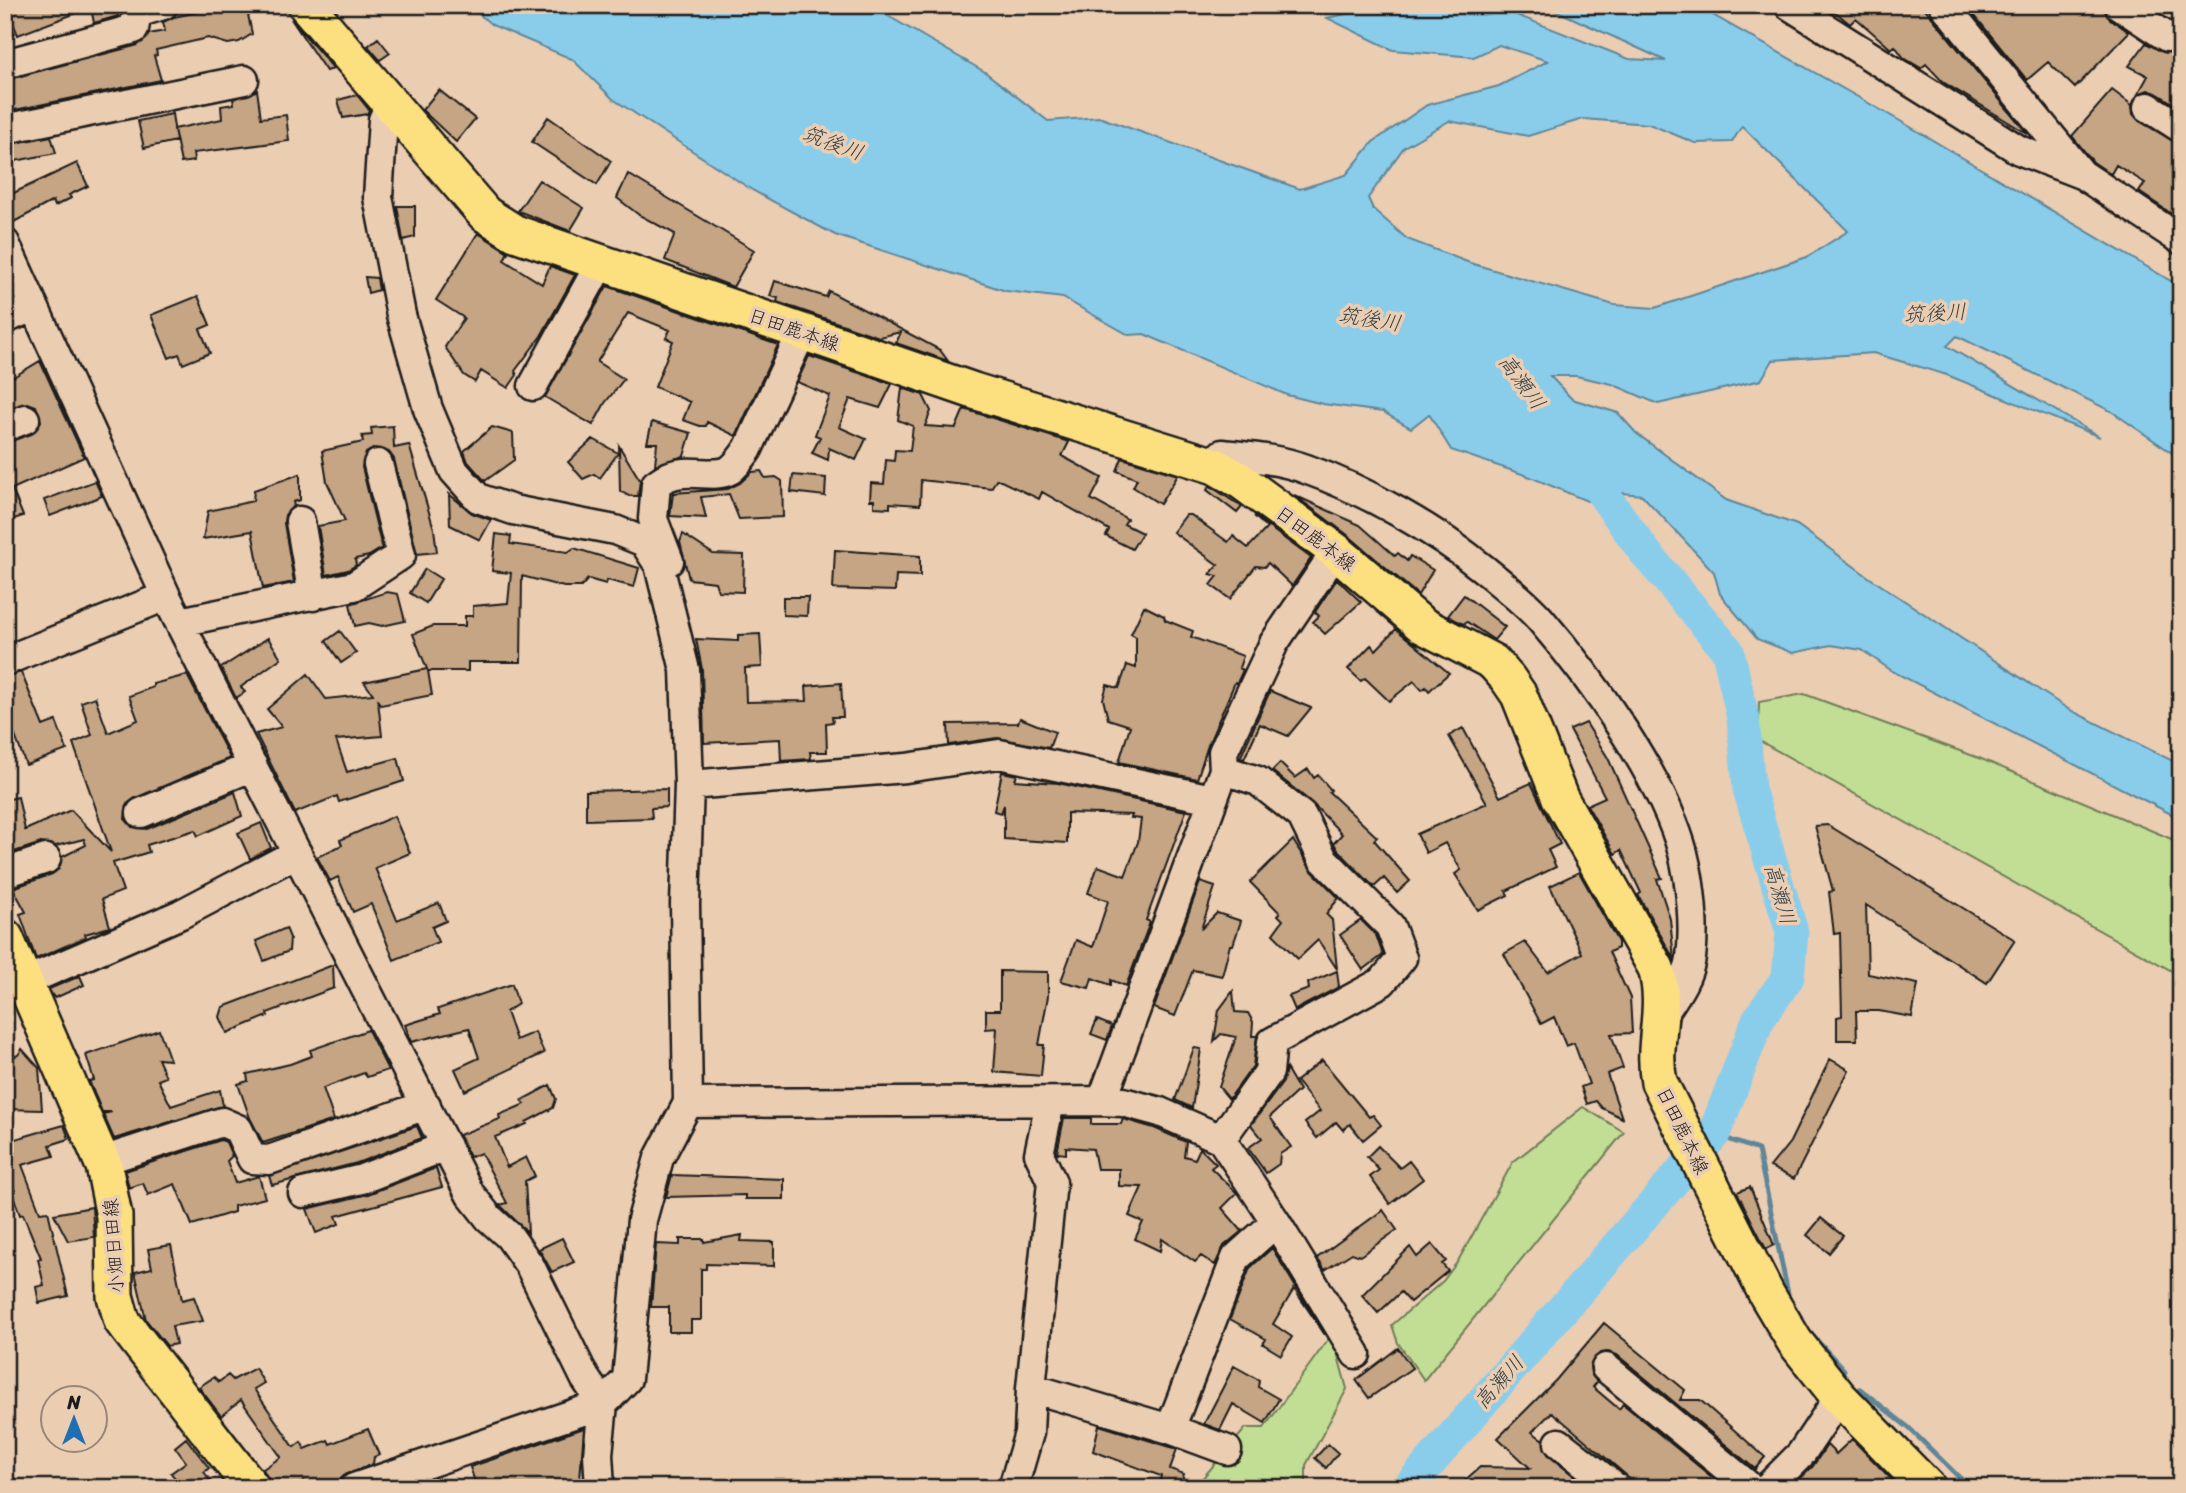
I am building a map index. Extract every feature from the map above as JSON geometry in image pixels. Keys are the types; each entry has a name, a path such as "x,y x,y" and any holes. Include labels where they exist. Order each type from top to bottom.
{"main road":[{"name":"日田鹿本線","path":"306,5 485,214 524,237 974,391 1215,466 1336,551 1422,625 1493,662 1519,695 1560,798 1652,960 1661,986 1663,1014 1655,1063 1659,1082 1766,1295 1795,1342 1839,1397 1927,1488"},
{"name":"小畑日田線","path":"5,937 102,1161 114,1216 113,1272 122,1321 252,1488"}],"street":[{"path":"5,64 134,29 137,13 163,5"},
{"path":"1789,5 2019,150 2083,175 2181,240"},
{"path":"1944,5 2083,175"},
{"path":"2119,5 2167,37"},
{"path":"5,130 244,80"},
{"path":"354,1488 603,1405 627,1379 642,1220 659,1158 688,1103 685,904 689,785 685,670 659,565 644,542 615,530 513,510 478,498 454,471 428,409 401,315 378,197 383,120 391,102"},
{"path":"2148,107 2181,128"},
{"path":"5,243 166,596 470,1194 509,1236 530,1266 585,1378 603,1405 598,1454 600,1488"},
{"path":"533,386 600,264"},
{"path":"5,319 33,307"},
{"path":"679,645 680,629 669,561 653,519 656,484 678,472 727,472 735,466 748,449 802,332"},
{"path":"1222,454 1305,468 1359,492 1417,524 1483,568 1538,617 1571,658 1627,739 1661,796 1682,852 1691,903 1691,960 1681,988 1663,1014"},
{"path":"180,622 313,597 354,586 401,555 378,464"},
{"path":"300,521 313,597"},
{"path":"1102,1101 1224,770 1223,752 1275,643 1336,551"},
{"path":"5,661 166,596"},
{"path":"689,785 906,768 999,754 1212,800"},
{"path":"141,813 253,765"},
{"path":"1221,1139 1269,1072 1272,1042 1382,982 1402,958 1390,926 1323,859 1303,816 1258,781 1224,770"},
{"path":"24,982 181,914 297,853"},
{"path":"5,873 46,859"},
{"path":"688,1103 1102,1101 1122,1102 1160,1112 1221,1139 1276,1222 1356,1354"},
{"path":"1013,1488 1030,1433 1031,1388 1052,1182 1040,1154 1050,1102"},
{"path":"102,1161 222,1122 238,1129 252,1159 269,1160 426,1105"},
{"path":"303,1193 362,1178 446,1146"},
{"path":"1170,1429 1236,1258 1276,1222"},
{"path":"1606,1368 1751,1488"},
{"path":"1031,1388 1170,1429 1227,1450"},
{"path":"1767,1488 1801,1454 1839,1397"},
{"path":"1559,1443 1616,1488"}],"green space":[{"path":"1804,694 1979,758 2181,843 2181,976 1758,740 1759,702"},
{"path":"1583,1107 1624,1132 1424,1380 1398,1343 1392,1325 1443,1281 1458,1261 1513,1162"},
{"path":"1332,1334 1347,1389 1306,1465 1306,1488 1194,1488 1246,1428 1264,1428"}],"water":[{"name":"筑後川","path":"468,5 869,5 985,72 1048,121 1099,117 1300,189 1346,175 1373,142 1427,105 1499,86 1548,61 1499,45 1474,57 1393,50 1327,18 1389,5 1491,5 1629,59 1666,61 1544,5 1695,5 1902,122 2181,287 2181,459 2111,411 1957,336 1947,346 2100,437 1947,375 1873,353 1773,360 1761,380 1658,404 1612,384 1576,376 1550,376 1572,399 1618,413 1636,433 1726,500 1797,525 1870,578 2068,709 2181,765 2181,819 1892,671 1862,650 1831,645 1793,653 1757,639 1720,594 1714,572 1642,495 1622,493 1587,501 1528,476 1451,450 1429,414 1411,428 1383,412 1323,404 1287,395 1144,334 1129,335 1063,298 1006,291 835,235 752,190 613,99 572,59 492,25","holes":["1583,119 1649,124 1695,143 1732,142 1742,126 1848,231 1807,257 1655,308 1614,305 1470,263 1407,239 1373,209 1368,198 1404,147 1449,121 1528,136"]}],"building":[{"path":"6,5 95,5 95,6 18,35"},
{"path":"231,5 246,5 252,34 239,42 228,44 208,38 156,50 157,55 154,56 161,80 5,112 5,80 138,45 149,34 165,31 163,22 174,17"},
{"path":"1827,5 1922,5 2028,134 1943,82 1926,64 1921,68 1904,58 1895,46 1891,49 1856,18 1850,24"},
{"path":"1975,5 2103,5 2109,18 2129,32 2075,88 2048,62 2027,80 1970,10"},
{"path":"116,7 118,16 94,23 92,13"},
{"path":"291,19 334,69 326,71"},
{"path":"378,38 390,53 380,60 368,46"},
{"path":"2146,43 2165,53 2178,49 2181,51 2181,108 2148,90 2138,94 2148,76 2129,66"},
{"path":"257,90 261,118 286,115 289,141 193,153 194,161 181,163 174,129 222,119 221,106 234,104 233,99"},
{"path":"439,90 475,119 456,142 422,110"},
{"path":"2112,90 2132,105 2133,114 2139,121 2181,145 2181,220 2139,192 2145,183 2116,165 2111,174 2093,162 2072,136"},
{"path":"357,95 369,110 367,114 343,118 338,100"},
{"path":"172,114 176,141 144,148 138,121"},
{"path":"548,117 611,161 597,185 532,142"},
{"path":"51,136 56,153 5,163 5,145"},
{"path":"77,163 88,186 69,195 71,198 55,206 53,201 10,224 5,213 5,197"},
{"path":"628,174 754,250 733,287 665,260 675,234 639,215 617,198"},
{"path":"539,180 584,208 570,231 518,211"},
{"path":"397,206 415,206 415,237 403,240"},
{"path":"478,233 508,252 504,260 542,284 550,266 575,275 541,336 515,371 517,375 508,388 481,371 475,382 464,375 445,347 464,318 436,300"},
{"path":"365,277 377,278 379,290 368,293"},
{"path":"775,281 826,297 829,291 940,350 948,361 896,343 901,332 879,337 777,302 778,298 770,296"},
{"path":"607,286 778,345 736,436 707,422 706,426 700,426 683,420 690,402 655,387 673,341 666,338 670,330 628,313 597,362 624,379 605,403 593,425 545,397"},
{"path":"198,296 210,325 200,329 210,353 183,364 179,354 169,358 151,315"},
{"path":"809,356 892,384 880,408 850,399 839,427 866,439 856,460 829,448 828,460 812,453 820,437 815,435 830,396 797,382"},
{"path":"40,361 84,457 12,489 23,516 5,522 5,443 32,434 41,421 36,406 28,403 5,409 5,382"},
{"path":"902,388 923,395 931,411 925,426 956,428 964,409 1069,442 1062,456 1102,478 1091,499 1127,519 1124,524 1142,533 1132,549 1106,536 1109,530 1042,492 1039,499 997,479 991,488 921,480 920,505 890,503 890,508 874,507 874,500 870,500 871,483 884,484 886,460 894,461 895,450 910,451 913,426 898,420"},
{"path":"652,422 691,433 684,456 655,465 657,443 647,443"},
{"path":"393,426 394,448 409,445 434,529 437,552 417,554 394,459 389,452 375,448 366,453 362,467 382,548 369,556 355,559 356,565 348,570 326,575 318,526 345,521 327,482 322,451 363,442 362,436 372,435 371,428"},
{"path":"492,427 513,433 514,460 485,481 468,462 464,451"},
{"path":"593,439 618,453 600,478 594,474 583,479 568,462"},
{"path":"619,446 640,480 638,496 629,496 620,491"},
{"path":"1122,458 1178,475 1160,504 1133,487 1137,479 1117,471"},
{"path":"761,471 765,478 776,477 782,481 783,517 739,519 729,494 701,497 706,518 670,516 673,493 728,489 752,472"},
{"path":"300,474 300,500 293,502 294,506 285,515 284,523 294,582 263,588 252,531 203,539 208,511 253,501 254,490"},
{"path":"793,475 826,478 825,496 791,492"},
{"path":"95,481 102,496 50,516 44,500"},
{"path":"1210,486 1242,507 1237,513 1207,490"},
{"path":"449,494 472,513 491,520 480,540 450,525"},
{"path":"1294,495 1360,525 1395,556 1398,553 1407,561 1410,556 1433,570 1418,595 1349,536"},
{"path":"1186,515 1191,515 1228,542 1233,536 1248,548 1267,528 1254,516 1311,558 1292,586 1268,563 1264,567 1256,566 1230,599 1211,585 1218,576 1210,574 1218,565 1173,532"},
{"path":"496,534 511,536 510,544 568,552 574,548 639,568 634,587 607,580 606,584 588,579 581,587 564,587 522,576 521,662 468,662 468,671 428,671 432,695 381,705 378,701 382,736 336,740 347,772 398,758 404,781 339,802 337,796 295,813 256,734 282,727 267,709 308,674 326,699 373,694 364,682 427,669 413,634 433,626 465,626 465,616 473,616 473,606 508,603 511,573 492,571"},
{"path":"683,534 713,554 744,555 743,592 718,591 715,582 689,579 680,542"},
{"path":"835,550 920,556 920,576 896,575 895,591 833,589"},
{"path":"425,569 441,579 426,603 410,593"},
{"path":"1337,579 1361,602 1325,634 1313,622 1319,616 1315,612"},
{"path":"387,592 398,594 405,621 382,626 369,623 355,626 350,604"},
{"path":"1464,595 1505,627 1494,640 1467,622 1463,624 1448,616"},
{"path":"783,597 808,597 807,616 783,615"},
{"path":"1144,606 1164,616 1165,620 1193,631 1191,637 1243,656 1239,668 1243,670 1237,683 1235,682 1208,745 1197,779 1119,762 1130,726 1108,719 1103,699 1107,685 1119,688 1127,665 1136,668 1136,637 1131,634"},
{"path":"1396,629 1449,673 1429,691 1426,687 1422,690 1414,681 1389,701 1365,678 1361,681 1348,669 1371,645 1376,650"},
{"path":"340,631 356,653 341,663 326,641"},
{"path":"760,634 762,667 745,668 746,702 807,701 806,686 841,683 843,717 832,717 833,722 826,723 827,752 810,752 811,759 781,761 780,739 704,743 702,669 696,639 738,641 738,635"},
{"path":"268,638 281,658 241,687 245,692 236,698 221,668"},
{"path":"21,672 43,726 56,721 67,750 26,765 11,725 5,727 5,677"},
{"path":"187,675 230,758 135,798 127,804 125,819 132,827 147,829 235,792 242,816 198,836 195,830 147,845 149,852 113,863 123,891 102,899 110,927 85,934 86,937 36,959 20,914 26,912 13,888 52,874 59,869 62,857 86,845 84,839 56,846 41,843 5,855 5,800 18,797 25,830 71,810 111,852 73,743 92,735 81,702 95,697 108,733 138,720 129,696 153,687 153,684"},
{"path":"1270,691 1311,708 1288,736 1260,724 1244,759 1240,758"},
{"path":"1020,718 1055,732 1049,748 997,738 949,745 948,724 1018,723"},
{"path":"1586,723 1608,758 1662,878 1657,879 1670,919 1674,959 1638,895 1641,893 1621,850 1615,854 1587,805 1605,797 1570,730"},
{"path":"1463,728 1500,797 1531,783 1560,844 1548,850 1556,867 1506,891 1508,895 1478,910 1455,874 1461,870 1445,843 1426,853 1417,834 1487,803 1449,736"},
{"path":"1280,763 1295,778 1308,769 1314,778 1318,775 1331,790 1329,792 1377,837 1374,840 1410,881 1397,893 1384,878 1374,887 1337,849 1334,843 1342,834 1312,803 1272,771"},
{"path":"1002,772 1017,775 1015,780 1058,783 1186,811 1146,920 1150,922 1126,986 1111,980 1111,985 1092,978 1089,988 1061,981 1076,940 1093,947 1108,901 1088,893 1098,866 1125,876 1138,842 1141,819 1131,818 1132,815 1067,813 1067,843 1004,839 1004,805 1001,813 994,811"},
{"path":"667,789 667,807 651,808 652,818 586,820 586,791"},
{"path":"394,816 410,853 375,868 397,920 439,903 446,921 432,927 438,942 394,960 371,904 353,912 338,877 330,881 317,857 342,845 340,840"},
{"path":"261,823 271,848 250,859 238,833"},
{"path":"1828,825 2015,940 1987,983 1866,905 1868,974 1918,984 1912,1017 1879,1011 1856,1011 1857,1040 1837,1040 1837,1017 1842,1016 1840,933 1834,934 1829,892 1833,891 1815,826"},
{"path":"1293,840 1311,870 1339,898 1326,914 1332,920 1337,969 1318,940 1298,959 1273,934 1283,920 1278,915 1280,913 1250,882"},
{"path":"1579,872 1618,942 1618,948 1609,952 1630,998 1632,1033 1611,1034 1623,1068 1607,1074 1622,1118 1602,1108 1596,1101 1587,1104 1581,1087 1589,1084 1574,1043 1566,1046 1554,1017 1541,1024 1504,954 1525,942 1548,972 1582,953 1550,886"},
{"path":"1200,882 1215,887 1201,929 1217,913 1241,921 1233,945 1230,945 1222,976 1193,970 1175,1016 1154,1008"},
{"path":"1361,920 1376,935 1383,955 1363,970 1340,935"},
{"path":"286,928 290,938 289,951 264,961 256,941"},
{"path":"333,965 334,988 267,1013 268,1016 227,1033 220,1017 223,1007"},
{"path":"1000,971 1048,972 1048,996 1039,1045 1044,1045 1041,1076 994,1072 997,1028 986,1029 986,1010 1000,1010"},
{"path":"1337,971 1339,987 1295,1010 1289,996 1309,989 1308,983"},
{"path":"80,976 84,985 55,998 52,995 49,989"},
{"path":"512,984 518,1004 506,1012 516,1040 535,1032 544,1053 465,1091 455,1069 479,1058 469,1028 411,1042 405,1025 440,1014 438,1009"},
{"path":"1233,991 1235,1012 1248,1013 1253,1022 1252,1036 1257,1036 1253,1066 1229,1099 1219,1087 1236,1037 1221,1034 1214,1041 1219,1010"},
{"path":"1097,1020 1112,1026 1107,1040 1091,1034"},
{"path":"159,1030 170,1060 158,1059 166,1077 158,1080 171,1106 220,1090 223,1106 114,1139 103,1114 112,1112 102,1112 89,1081 94,1080 86,1055"},
{"path":"368,1030 388,1070 367,1077 364,1073 323,1088 334,1120 263,1143 250,1118 238,1084 248,1081 247,1074 312,1056 310,1050"},
{"path":"1194,1048 1201,1049 1192,1108 1175,1100"},
{"path":"22,1049 39,1068 42,1110 5,1109 5,1060 18,1055"},
{"path":"1830,1059 1849,1070 1794,1179 1770,1167 1790,1142"},
{"path":"1322,1060 1369,1117 1373,1115 1381,1125 1363,1140 1350,1124 1343,1130 1336,1122 1317,1138 1305,1123 1320,1111 1296,1081"},
{"path":"1286,1068 1299,1090 1270,1117 1291,1147 1280,1154 1279,1164 1266,1173 1248,1148 1262,1138 1251,1125 1283,1082"},
{"path":"550,1085 556,1099 553,1108 526,1122 527,1124 495,1137 507,1167 526,1157 535,1176 525,1181 528,1233 500,1205 507,1203 481,1153 470,1157 459,1135 500,1119 499,1115 525,1104 522,1100"},
{"path":"1064,1118 1091,1118 1091,1124 1121,1124 1123,1119 1154,1128 1186,1142 1184,1156 1195,1159 1200,1148 1216,1164 1211,1168 1237,1193 1222,1208 1242,1231 1224,1246 1215,1265 1201,1256 1195,1262 1162,1239 1160,1251 1135,1239 1143,1222 1129,1216 1142,1187 1119,1186 1119,1169 1097,1169 1093,1149 1066,1147 1066,1154 1057,1153"},
{"path":"64,1125 69,1139 50,1145 54,1156 22,1165 40,1212 48,1211 68,1296 39,1303 36,1287 44,1285 38,1259 41,1258 23,1214 20,1215 12,1192 15,1191 5,1171 5,1142"},
{"path":"417,1126 422,1138 357,1163 272,1185 269,1176"},
{"path":"221,1140 226,1142 232,1156 227,1161 235,1183 259,1176 265,1198 234,1206 234,1212 192,1225 175,1184 148,1195 143,1183 129,1188 125,1171"},
{"path":"1378,1146 1400,1168 1409,1161 1423,1179 1390,1204 1370,1177 1379,1170 1367,1157"},
{"path":"436,1168 442,1187 336,1216 339,1224 316,1233 307,1209 368,1194"},
{"path":"672,1175 784,1179 784,1199 745,1199 745,1195 666,1197"},
{"path":"1750,1187 1774,1245 1766,1249 1737,1192"},
{"path":"92,1207 94,1237 68,1241 54,1214"},
{"path":"1383,1210 1397,1230 1360,1256 1352,1253 1325,1270 1317,1258"},
{"path":"1821,1218 1843,1236 1829,1253 1807,1235"},
{"path":"742,1235 741,1241 774,1242 774,1266 706,1264 706,1269 701,1269 701,1320 691,1320 691,1332 669,1332 669,1307 651,1307 656,1244 680,1245 680,1239 704,1239 704,1242"},
{"path":"562,1238 574,1262 552,1272 539,1249"},
{"path":"1432,1244 1446,1261 1442,1264 1448,1271 1410,1302 1401,1292 1378,1313 1362,1295 1410,1247 1417,1257"},
{"path":"171,1245 182,1300 194,1297 203,1321 172,1326 176,1344 167,1346 146,1320 135,1272 152,1268 148,1249"},
{"path":"1272,1248 1325,1335 1294,1289 1273,1324 1292,1337 1281,1355 1263,1344 1266,1339 1230,1319 1250,1268"},
{"path":"1604,1323 1685,1390 1680,1400 1700,1400 1765,1457 1755,1469 1617,1355 1608,1352 1600,1353 1590,1365 1591,1374 1597,1382 1593,1387 1619,1409 1623,1404 1725,1488 1632,1488 1626,1475 1552,1412 1532,1432 1543,1440 1549,1456 1589,1488 1456,1488 1480,1467 1530,1468 1498,1438 1556,1380"},
{"path":"1398,1348 1412,1368 1369,1398 1356,1380"},
{"path":"1234,1366 1259,1380 1258,1387 1279,1399 1265,1423 1233,1404 1220,1430 1204,1424"},
{"path":"255,1368 264,1383 254,1389 294,1447 301,1442 305,1449 328,1440 330,1444 368,1429 379,1455 374,1457 373,1464 342,1477 338,1488 308,1488 304,1481 292,1488 272,1488 263,1469 281,1457 241,1400 221,1416 199,1387 214,1377 219,1382 228,1375 233,1380"},
{"path":"1099,1425 1177,1449 1170,1469 1184,1474 1179,1488 1159,1483 1161,1476 1093,1451"},
{"path":"584,1428 580,1479 555,1488 477,1488 470,1467"},
{"path":"186,1438 209,1468 204,1472 216,1488 183,1488 171,1473 186,1462 175,1447"},
{"path":"1852,1439 1900,1488 1791,1488 1813,1466 1827,1445 1836,1454"},
{"path":"1328,1444 1338,1453 1326,1468 1315,1458"}],"waterway":[{"name":"高瀬川","path":"1408,1488 1714,1134 1758,1020 1788,977 1792,932 1749,789 1743,718 1728,651 1644,551 1580,462"},
{"path":"1714,1134 1758,1150 1790,1303"},
{"path":"1810,1333 1844,1370"},
{"path":"1860,1389 1909,1428 1970,1488"}]}
